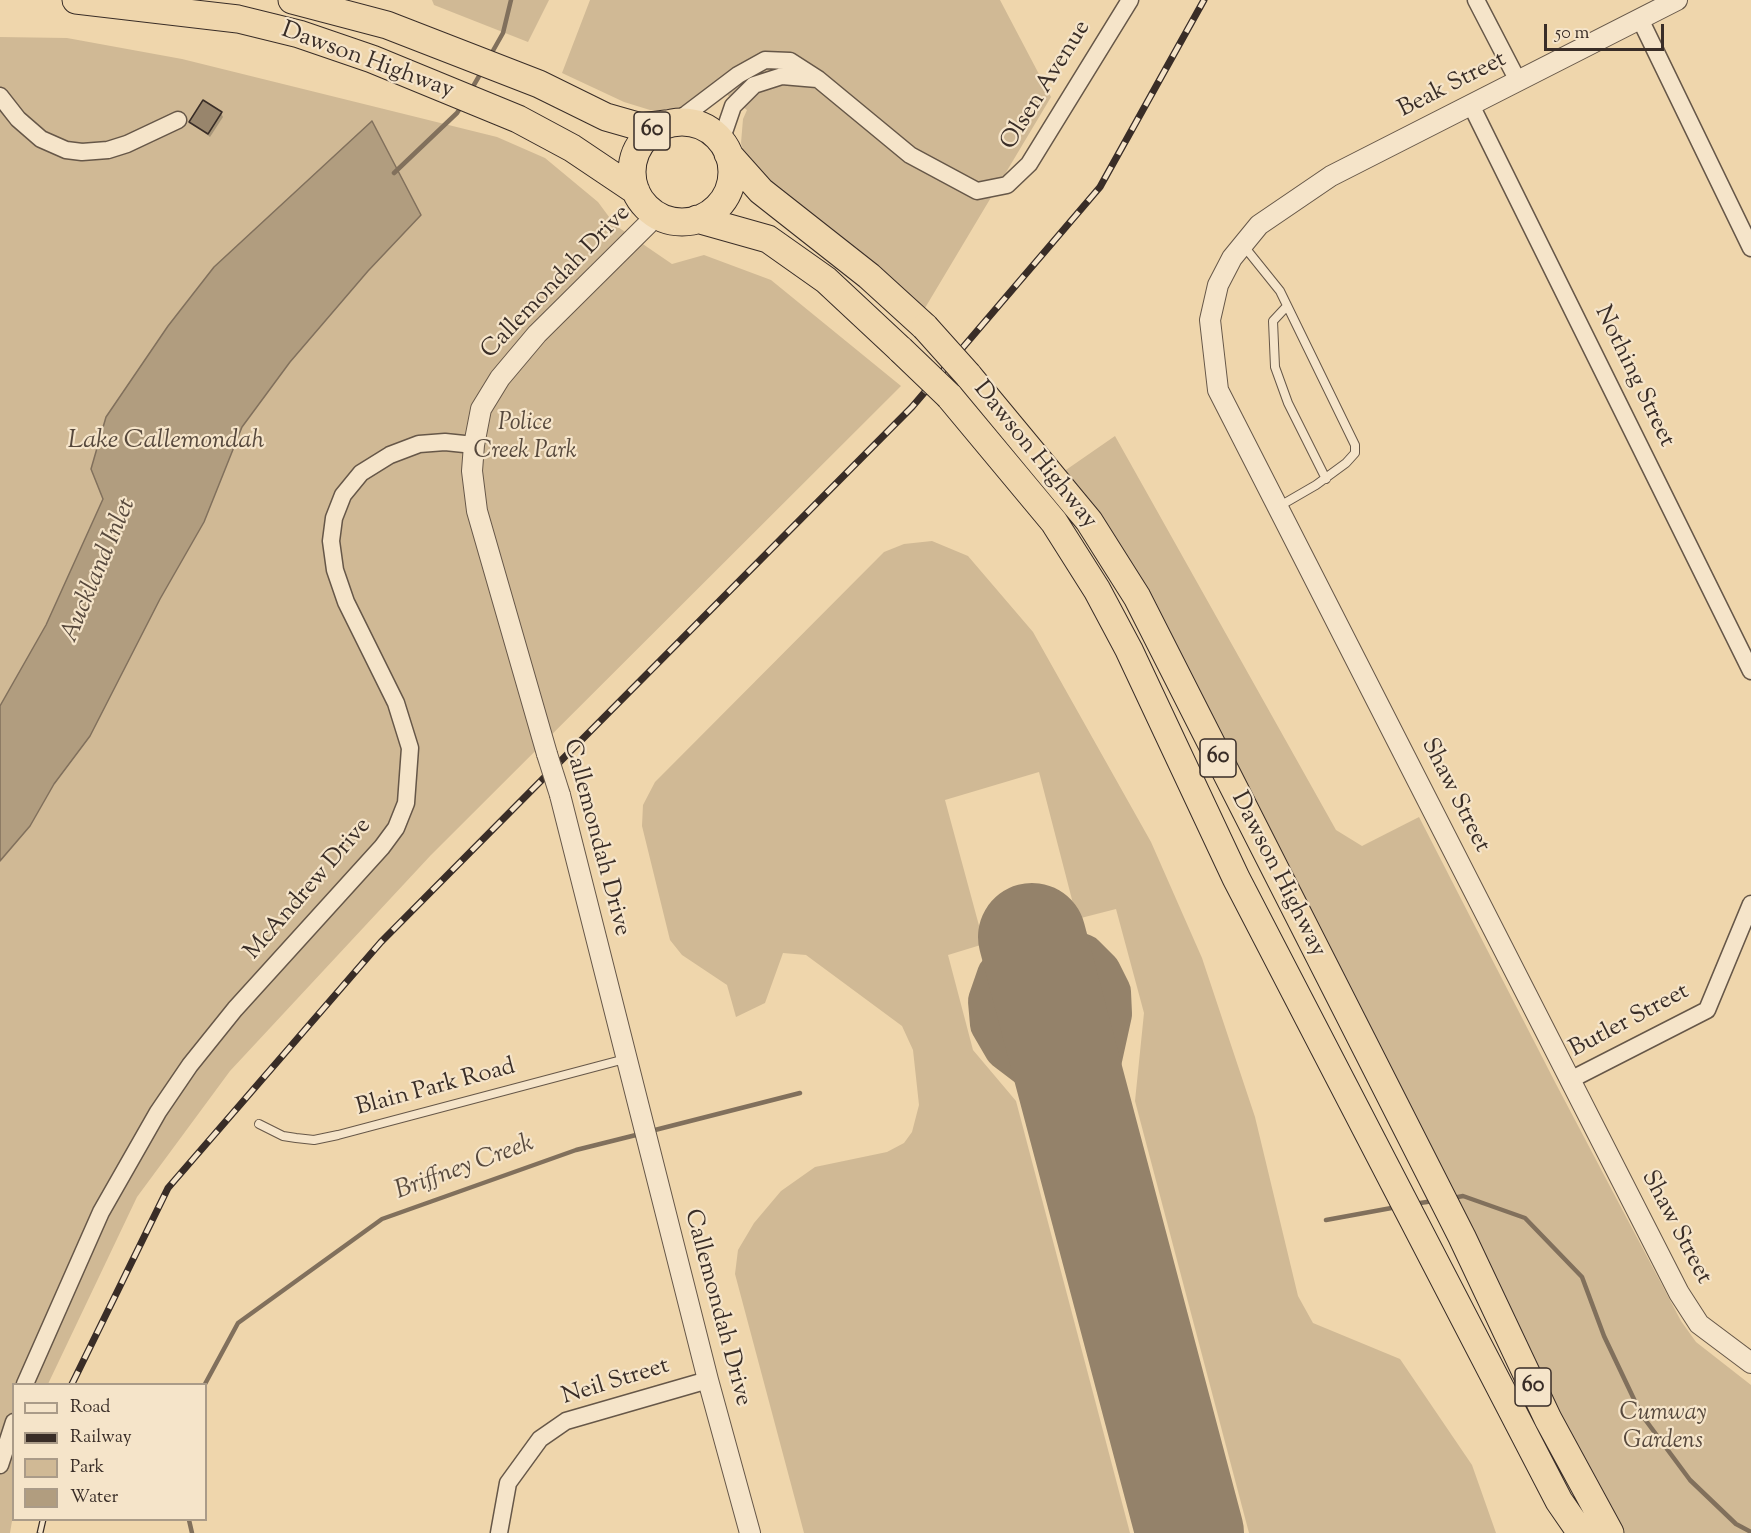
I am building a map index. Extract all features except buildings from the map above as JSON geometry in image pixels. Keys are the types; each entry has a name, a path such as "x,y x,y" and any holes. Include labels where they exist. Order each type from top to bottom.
{"highway":[{"name":"Dawson Highway","path":"76,0 238,19 299,34 372,59 518,119 572,148 636,191"},
{"name":"Dawson Highway","path":"292,0 387,25 539,84 606,117 641,126 671,123"},
{"name":"60","path":"697,219 676,221 657,215 644,205 636,191 632,175 633,158 640,143 652,131 671,123 693,123 708,129 725,148"},
{"name":"Dawson Highway","path":"725,148 761,191 869,276 925,327 968,375 1089,521 1137,597 1462,1237 1548,1419 1610,1533"},
{"path":"697,219 711,212 722,201 730,186 732,170 725,148"},
{"name":"Dawson Highway","path":"697,219 768,239 826,280 949,396 1054,522 1097,590 1129,650 1236,878 1559,1501 1581,1533"}],"street":[{"name":"Olsen Avenue","path":"671,123 738,75 765,60 790,61 818,79 910,155 977,191 1007,185 1029,164 1130,0"},
{"path":"1476,0 1518,81"},
{"name":"Beak Street","path":"1259,225 1331,176 1677,0"},
{"path":"1640,20 1751,248"},
{"path":"725,148 733,106 754,85 782,76 818,79"},
{"path":"0,96 18,119 41,139 66,150 82,152 108,150 127,144 178,120"},
{"name":"Nothing Street","path":"1472,105 1751,671"},
{"name":"Callemondah Drive","path":"657,215 537,334 500,378 481,409 472,471 477,511 560,795 650,1157 750,1533"},
{"name":"Shaw Street","path":"1259,225 1232,258 1218,285 1210,320 1218,390 1678,1293 1699,1324 1751,1363"},
{"name":"McAndrew Drive","path":"25,1383 101,1212 158,1112 190,1065 235,1009 382,848 396,828 406,803 410,748 396,703 345,602 335,570 331,541 334,518 343,495 361,473 390,455 418,444 446,442 474,445"},
{"name":"Butler Street","path":"1570,1080 1707,1010 1751,904"},
{"name":"Neil Street","path":"499,1533 508,1483 540,1439 566,1421 708,1380"},
{"path":"0,1465 12,1428"}],"lane":[{"path":"1243,244 1280,291 1355,445 1355,453 1326,479 1278,507"},
{"path":"1287,306 1273,321 1275,367 1288,404 1326,479"},
{"name":"Blain Park Road","path":"259,1124 283,1136 330,1137 625,1059"}],"green space":[{"path":"432,0 549,0 528,42 434,5"},
{"path":"590,0 1000,0 1051,97 922,313 793,208 744,154 741,143 743,119 747,110 714,85 684,107 668,111 650,110 624,102 562,73"},
{"name":"Police Creek Park","path":"0,37 67,38 182,59 497,137 545,158 598,202 615,225 672,264 704,255 771,280 901,386 431,855 230,1071 137,1197 48,1383 12,1383 12,1521 10,1533 0,1533 0,861 30,826 204,522 242,427 290,362 368,271 371,122 214,267 168,326 107,417 91,469 103,499 46,625 0,706"},
{"name":"Cumway Gardens","path":"1115,436 1336,830 1362,846 1419,817 1681,1321 1696,1342 1751,1385 1751,1533 1625,1533 1600,1494 1063,472"},
{"path":"932,541 968,556 1033,632 1151,842 1202,958 1255,1117 1298,1296 1313,1323 1400,1359 1472,1465 1496,1533 1249,1533 1135,1101 1144,1013 1116,909 1077,919 1039,772 945,800 984,944 948,955 973,1050 1016,1101 1130,1533 804,1533 735,1274 738,1250 754,1223 781,1191 815,1167 887,1152 904,1143 912,1132 919,1105 913,1050 902,1026 806,955 783,953 765,1003 736,1017 727,985 682,955 670,940 642,826 643,805 655,782 884,552 904,544"}],"water":[{"name":"Lake Callemondah","path":"372,121 421,215 368,271 290,362 242,427 204,522 160,599 90,736 54,784 30,826 0,861 0,706 46,625 103,499 91,469 106,417 168,326 214,267"}],"waterway":[{"path":"490,56 503,33 511,0"},
{"path":"471,90 482,71"},
{"name":"Auckland Inlet","path":"394,173 457,113 462,105"},
{"name":"Briffney Creek","path":"651,1131 800,1093"},
{"name":"Briffney Creek","path":"206,1383 238,1323 382,1219 576,1150 640,1134"},
{"name":"Briffney Creek","path":"1453,1198 1463,1196 1525,1218 1582,1277 1604,1336 1641,1414 1690,1480 1736,1524 1751,1532"},
{"name":"Briffney Creek","path":"1414,1204 1433,1201"},
{"name":"Briffney Creek","path":"1326,1220 1397,1207"},
{"name":"Briffney Creek","path":"189,1521 192,1533"}],"taxiway":[{"path":"1084,1132 1110,1014 1109,992 1099,972 1083,956 1062,948 1040,947 1014,958 999,975 990,1001 992,1024 1006,1048 1056,1086 1071,1102 1078,1117 1106,1215"}],"runway":[{"path":"1032,937 1190,1533"}],"railway":[{"path":"72,1383 168,1188 381,942 912,407 1100,187 1204,0"},
{"path":"40,1533 43,1521"}]}
